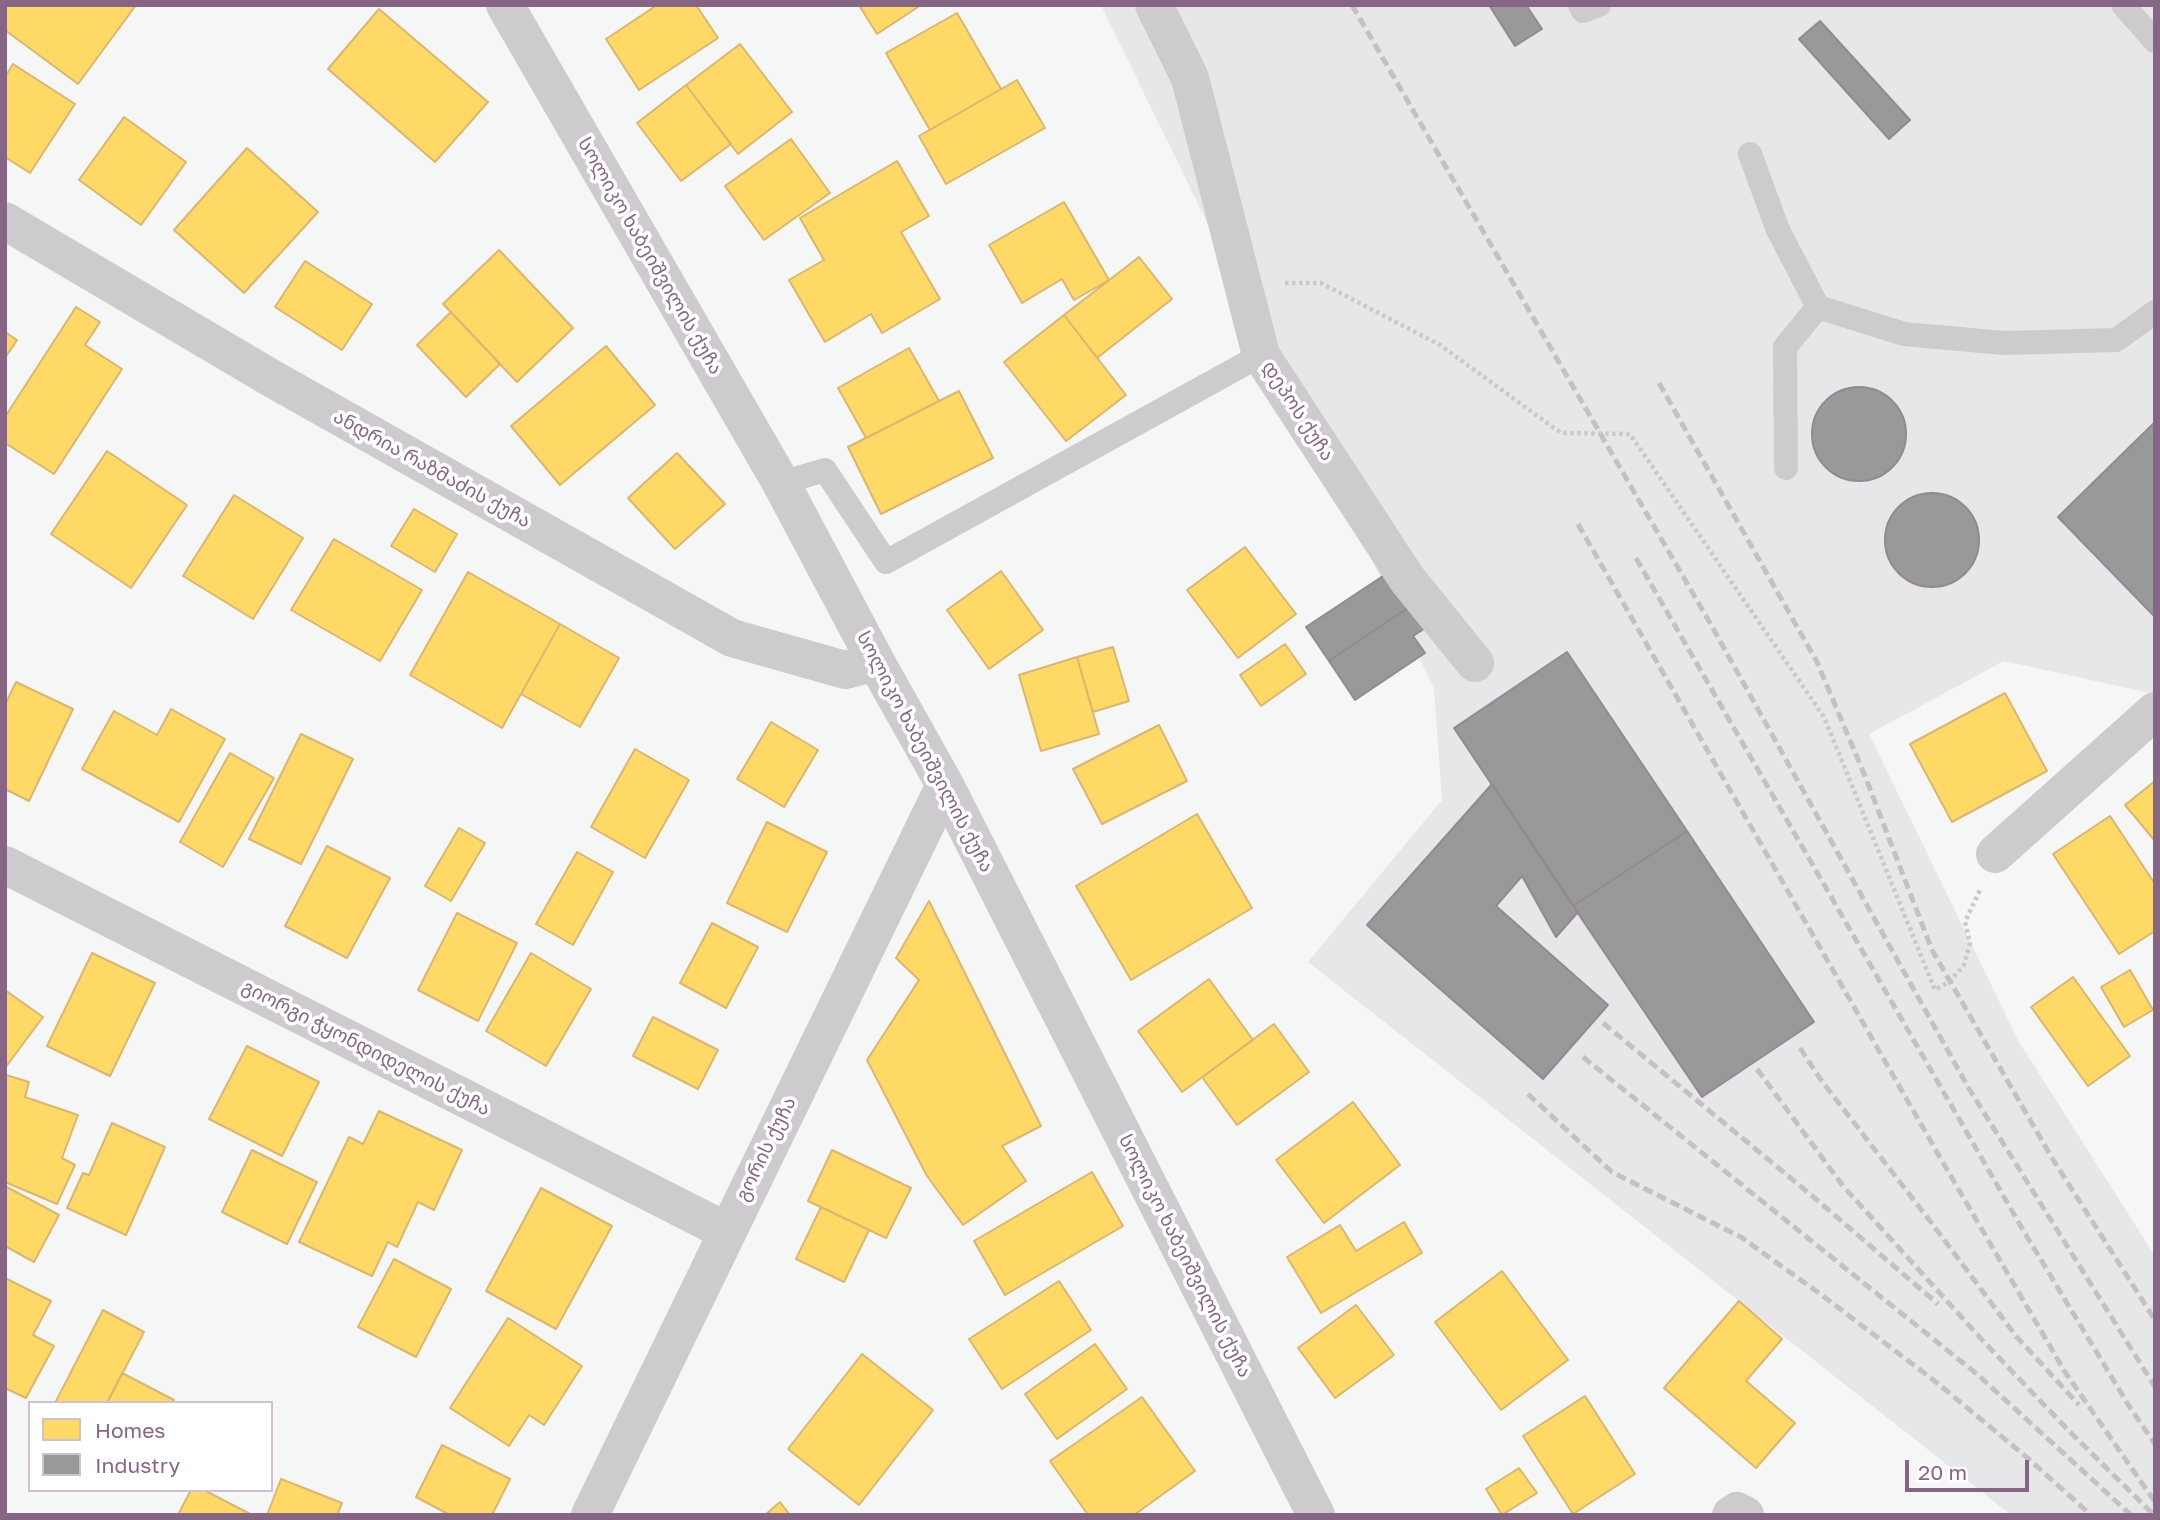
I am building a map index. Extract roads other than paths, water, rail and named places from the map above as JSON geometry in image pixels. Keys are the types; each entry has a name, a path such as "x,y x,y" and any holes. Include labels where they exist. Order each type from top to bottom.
{"street":[{"name":"სოლიკო ხაბეიშვილის ქუჩა","path":"505,5 781,483 945,785 1316,1515"},
{"name":"დეპოს ქუჩა","path":"1154,5 1191,78 1261,355 1407,579 1475,663"},
{"name":"ანდრია რაზმაძის ქუჩა","path":"5,222 271,378 732,638 845,670 876,662"},
{"path":"1995,854 2155,711"},
{"name":"გორის ქუჩა","path":"590,1515 945,785"},
{"name":"გიორგი ჭყონდიდელის ქუჩა","path":"5,865 726,1231"},
{"path":"1731,1515 1737,1511 1745,1515"}],"lane":[{"path":"1580,5 1583,11 1599,5"},
{"path":"2123,5 2155,41"},
{"path":"1750,154 1778,230 1818,307 1905,334 2004,343 2116,340 2155,312"},
{"path":"1786,468 1785,346 1818,307"},
{"path":"781,483 825,470 886,562 1261,355"}],"railway":[{"path":"1352,5 1710,623 1968,1087 2155,1387"},
{"path":"1659,383 1817,662 1865,776 1932,950 2052,1158 2155,1320"},
{"path":"1578,524 2065,1372 2155,1502"},
{"path":"1636,558 2023,1230 2129,1406 2155,1444"},
{"path":"1603,1023 1938,1304"},
{"path":"1800,1048 1821,1080 2016,1336 2079,1405"},
{"path":"1583,1057 1978,1375 2131,1515"},
{"path":"1757,1069 1843,1186 1984,1342 2154,1515"},
{"path":"1528,1094 1612,1172 1741,1237 1823,1296 1936,1382 2091,1515"}]}
